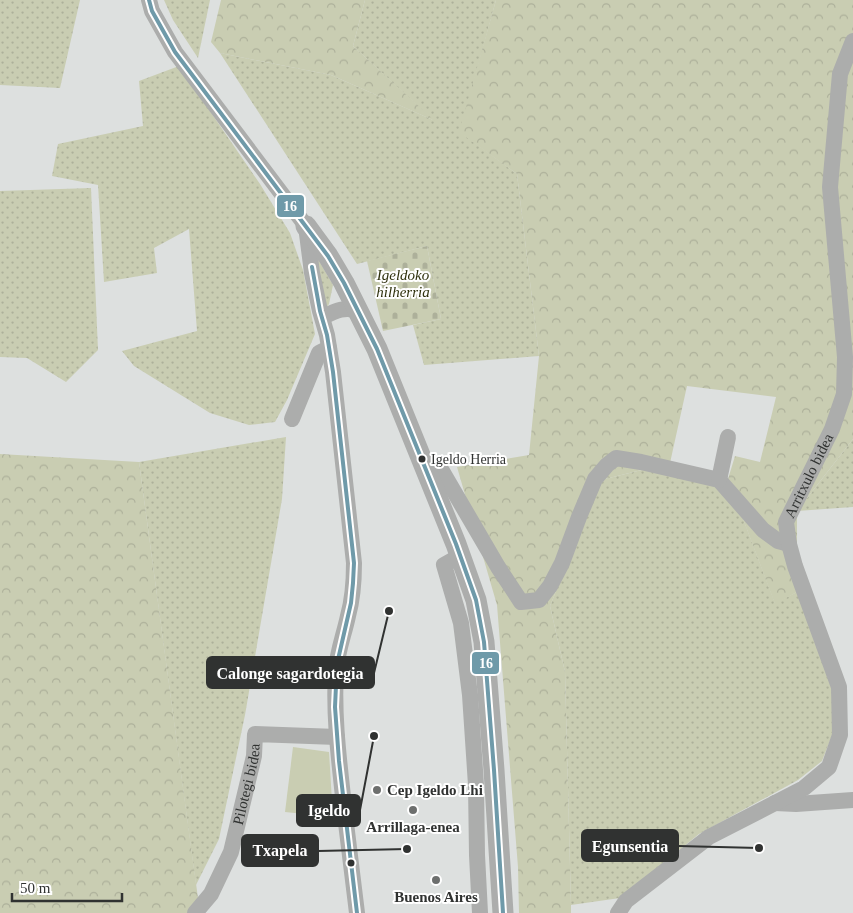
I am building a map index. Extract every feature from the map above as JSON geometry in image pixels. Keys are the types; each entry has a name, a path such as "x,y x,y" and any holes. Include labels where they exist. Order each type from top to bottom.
{"street":[{"path":"149,0 152,11 175,52 306,226 344,283 377,349 460,556 476,600 484,642 503,913"},
{"name":"Arritxulo bidea","path":"618,913 626,901 709,837 804,788 828,767 846,719 838,687 795,566 786,522 832,429 844,394 845,357 830,187 840,74 853,41"},
{"path":"306,226 312,274 323,317 333,372 354,563 352,601 337,657 335,717 357,913"},
{"path":"323,317 339,309 359,311"},
{"path":"292,419 320,353 329,348"},
{"path":"719,480 728,437"},
{"path":"427,474 442,471 498,567 521,602 539,600 550,586 562,563 595,479 616,458 719,480 763,530 778,541 789,544"},
{"path":"460,556 444,565 461,623 470,695 476,785 480,913"},
{"name":"Pilotegi bidea","path":"195,913 211,894 231,852 254,756 255,734 337,737"},
{"path":"775,803 796,804 853,800"}],"green space":[{"path":"0,0 80,0 60,88 0,85"},
{"path":"164,0 210,0 198,58 173,20"},
{"path":"221,0 365,0 353,46 435,121 331,75 220,53 211,42"},
{"path":"365,0 496,0 460,132 517,174 539,356 424,365 413,325 441,319 427,246 357,264 220,53 331,75 433,120 353,46"},
{"path":"496,0 853,0 853,439 797,511 797,592 775,604 728,479 735,456 760,462 776,397 687,386 670,463 601,480 550,606 565,672 571,913 519,913 518,867 497,605 457,467 529,455 539,356 517,174 459,132"},
{"path":"179,66 260,184 290,233 303,270 315,334 287,400 275,422 249,425 210,413 134,366 122,351 197,331 189,229 154,248 157,273 104,282 98,185 52,176 58,144 143,126 139,81"},
{"path":"91,188 98,350 66,382 27,358 0,357 0,191"},
{"name":"Igeldoko hilherria","path":"427,246 441,319 383,331 367,261"},
{"path":"315,254 333,285 329,304 324,311"},
{"path":"286,437 282,499 245,715 219,839 196,885 139,462"},
{"path":"853,439 853,507 797,511"},
{"path":"0,454 139,462 200,913 0,913"},
{"path":"670,463 728,479 775,603 797,592 833,688 833,733 822,761 798,780 699,834 620,898 571,905 565,672 550,606 601,480"},
{"path":"293,747 329,752 333,817 285,812"}],"transit line":[{"name":"16","path":"149,0 152,11 175,52 328,256 344,283 377,349 456,544 476,600 484,642 503,913"},
{"name":"16","path":"312,267 333,372 354,563 351,603 337,664 335,707 339,761 357,913"}],"place":[{"name":"Igeldo Herria","path":"422,459"},
{"name":"Calonge sagardotegia","path":"389,611"},
{"name":"Igeldo","path":"374,736"},
{"name":"Cep Igeldo Lhi","path":"377,790"},
{"name":"Arrillaga-enea","path":"413,810"},
{"name":"Egunsentia","path":"759,848"},
{"name":"Txapela","path":"407,849"},
{"name":"Buenos Aires","path":"436,880"}]}
